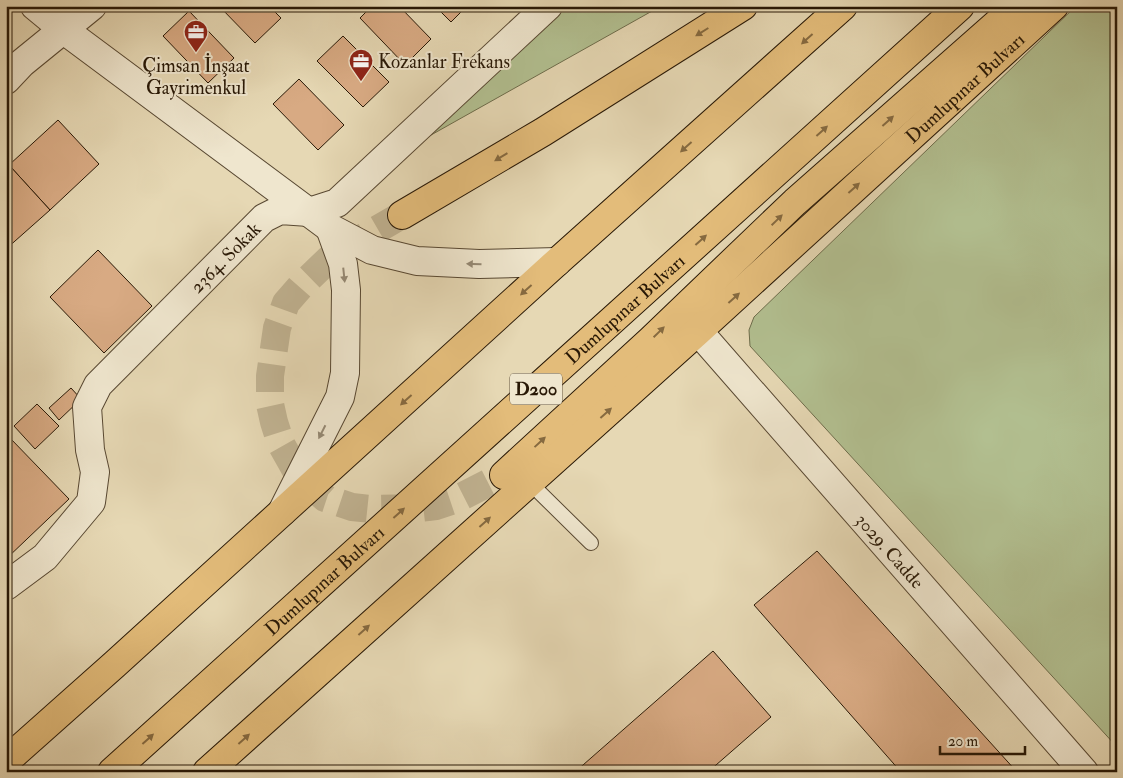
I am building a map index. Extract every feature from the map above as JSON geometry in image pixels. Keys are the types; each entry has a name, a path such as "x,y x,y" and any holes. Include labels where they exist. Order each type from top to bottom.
{"highway":[{"path":"402,215 543,132 743,6"},
{"path":"6,761 843,6"},
{"name":"Dumlupınar Bulvarı","path":"112,772 960,6"},
{"path":"517,478 651,340 795,202 1017,6"},
{"name":"Dumlupınar Bulvarı","path":"207,772 517,478 698,330 1054,6"}],"street":[{"path":"35,6 64,30 330,228 372,250 417,261 479,264 558,262"},
{"path":"6,80 22,63 92,6"},
{"name":"2364. Sokak","path":"6,586 45,557 91,502 95,472 90,450 87,408 98,385 264,218 280,210 308,212 337,203 548,6"},
{"path":"281,514 340,397 345,373 346,290 343,264 330,228"},
{"name":"3029. Cadde","path":"698,330 1084,772"}],"lane":[{"path":"517,478 591,544"}],"green space":[{"path":"564,6 661,6 415,144"},
{"path":"1076,6 1117,6 1117,747 750,346 749,330 754,317"}],"building":[{"path":"219,6 269,6 281,18 255,43"},
{"path":"372,6 399,6 431,39 405,65 360,18"},
{"path":"435,6 467,6 451,22"},
{"path":"189,11 234,58 208,83 163,36"},
{"path":"343,36 389,82 363,107 317,61"},
{"path":"299,79 344,125 318,150 273,104"},
{"path":"58,120 99,164 50,210 9,165"},
{"path":"9,165 50,210 6,249 6,167"},
{"path":"98,250 152,306 104,353 50,297"},
{"path":"71,388 81,399 59,420 49,408"},
{"path":"37,404 59,426 35,449 14,426"},
{"path":"10,438 69,499 6,559 6,442"},
{"path":"817,551 1017,772 901,772 754,605"},
{"path":"713,651 771,717 708,772 575,772"}],"tunnel":[{"path":"402,215 338,252 300,287 286,303 277,328 270,376 270,404 281,444 298,474 325,498 352,507 371,509 436,506 457,499 504,475"}],"place":[{"name":"Çimsan İnşaat Gayrimenkul","path":"196,53"},
{"name":"Kozanlar Frekans","path":"361,82"}]}
